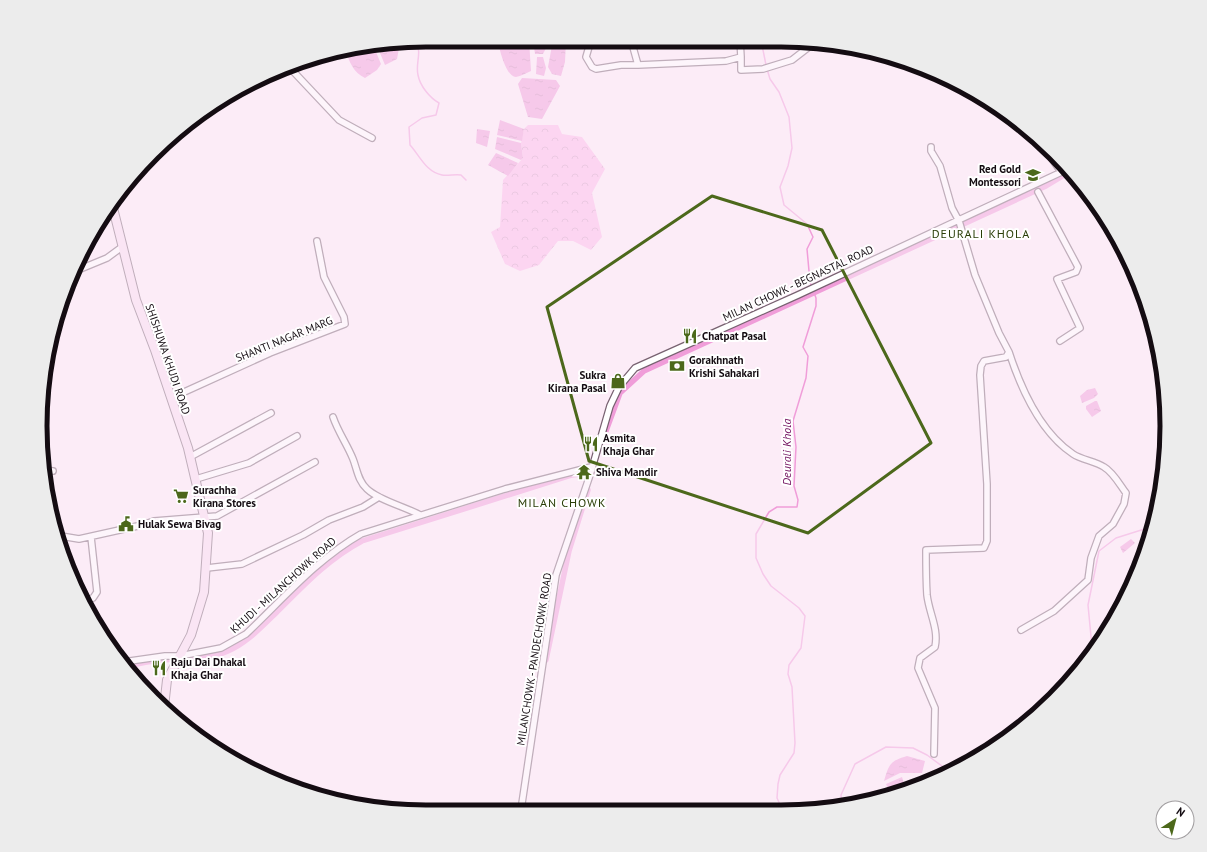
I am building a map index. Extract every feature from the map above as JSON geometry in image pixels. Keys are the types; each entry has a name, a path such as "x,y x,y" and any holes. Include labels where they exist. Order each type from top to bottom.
{"main road":[{"name":"SHISHUWA KHUDI ROAD","path":"114,211 136,300 171,398 190,457 208,533 207,568 204,592 191,635 167,680 165,700"}],"street":[{"path":"589,47 586,57 592,67 596,69 621,65 726,61 741,57"},
{"path":"633,47 638,65"},
{"path":"740,47 741,70 763,68 792,60 807,48"},
{"path":"293,71 339,120 372,138"},
{"path":"930,147 940,166 952,208 959,220 975,275 999,333 1009,352 1014,369 1038,417 1057,440 1074,455 1105,467 1126,493 1124,504 1113,524 1099,536 1091,558 1088,580 1054,611 1021,630"},
{"path":"1058,167 1061,172"},
{"name":"MILAN CHOWK - BEGNASTAL ROAD","path":"591,468 610,406 619,387 635,368 798,295 1061,172"},
{"path":"1038,192 1078,267 1076,272 1058,279 1080,328 1060,341"},
{"name":"SHANTI NAGAR MARG","path":"171,398 270,353 344,324 344,317 324,277 317,241"},
{"path":"81,269 107,258 122,247"},
{"path":"934,754 936,708 918,668 920,658 935,647 936,640 934,620 927,596 926,550 984,548 987,541 987,484 980,375 981,366 984,361 1006,357 1009,352"},
{"path":"190,457 271,413"},
{"path":"333,417 338,432 353,459 358,477 367,489 379,497 410,509 420,515"},
{"path":"196,479 249,463 296,436"},
{"path":"64,536 79,539 142,526 154,521 217,516 315,462"},
{"name":"KHUDI - MILANCHOWK ROAD","path":"129,661 165,656 178,659 222,648 235,642 246,634 317,565 344,544 361,534 505,489 591,468"},
{"name":"MILANCHOWK - PANDECHOWK ROAD","path":"522,805 556,575 591,468"},
{"path":"207,568 242,564 329,520 363,506 379,497"},
{"path":"89,599 93,598 98,592 91,537"}],"highlighted area":[{"path":"712,196 822,230 931,443 808,533 589,461 547,307"}],"green space":[{"path":"528,125 558,125 562,134 582,137 605,169 592,193 602,237 591,250 573,241 558,241 539,265 520,271 505,264 491,232 500,227 503,180 523,158 521,143 524,129"}],"water":[{"path":"499,47 529,47 531,71 516,77 512,76 506,67"},
{"path":"534,47 546,47 543,54 535,54"},
{"path":"552,47 566,47 565,62 561,76 552,74 548,67"},
{"path":"399,48 397,59 385,65 379,50"},
{"path":"375,50 381,64 377,70 365,78 352,67 348,55"},
{"path":"537,57 543,57 546,68 544,76 536,74"},
{"path":"522,78 556,80 560,86 542,119 528,117 518,84"},
{"path":"500,120 524,129 522,141 497,135"},
{"path":"477,129 490,131 487,147 476,143"},
{"path":"497,137 521,143 523,158 521,160 495,149"},
{"path":"496,153 518,163 508,176 488,165"},
{"path":"1095,388 1098,394 1094,398 1082,403 1080,396 1087,390"},
{"path":"1097,401 1101,411 1092,417 1086,409 1086,406"},
{"path":"1131,539 1135,543 1123,553 1120,547"},
{"path":"907,756 925,761 922,773 900,773 884,781 891,764"},
{"path":"902,777 904,784 888,789 886,784"}],"waterway":[{"path":"418,47 419,53 417,71 419,79 426,91 439,103 436,115 422,118 409,127 410,145 427,167 432,171 442,175 461,175 466,180"},
{"name":"Deurali Khola","path":"762,47 766,65"},
{"name":"Deurali Khola","path":"767,69 770,79 779,92 789,117 792,148 788,166 780,187 784,205 807,224 813,237 807,249 810,282 816,298 816,306 803,347 808,356 806,378 793,421 796,447 794,486 798,500 797,507 777,507 769,512 756,534 756,558 763,574 771,586 799,608 805,616 801,648 789,665 788,674 792,687 795,743 794,753 780,775 777,798 780,805"},
{"path":"603,439 620,393 644,371 1046,186 1065,175"},
{"path":"132,665 158,660 212,656 235,648 254,634 306,583 327,565 338,556 362,541 572,475 593,473"},
{"path":"546,660 569,551 588,490"},
{"path":"1092,643 1088,605 1099,551 1116,538 1146,529"},
{"path":"841,800 841,795 855,764 886,747 913,748 927,755 945,768"}],"place":[{"name":"Red Gold Montessori","path":"1033,175"},
{"name":"Chatpat Pasal","path":"690,336"},
{"name":"Gorakhnath Krishi Sahakari","path":"677,366"},
{"name":"Sukra Kirana Pasal","path":"618,381"},
{"name":"Asmita Khaja Ghar","path":"591,444"},
{"name":"Shiva Mandir","path":"584,472"},
{"name":"Surachha Kirana Stores","path":"181,496"},
{"name":"Hulak Sewa Bivag","path":"126,524"},
{"name":"Raju Dai Dhakal Khaja Ghar","path":"159,668"}],"district":[{"name":"DEURALI KHOLA","path":"981,233"},
{"name":"MILAN CHOWK","path":"562,502"}]}
